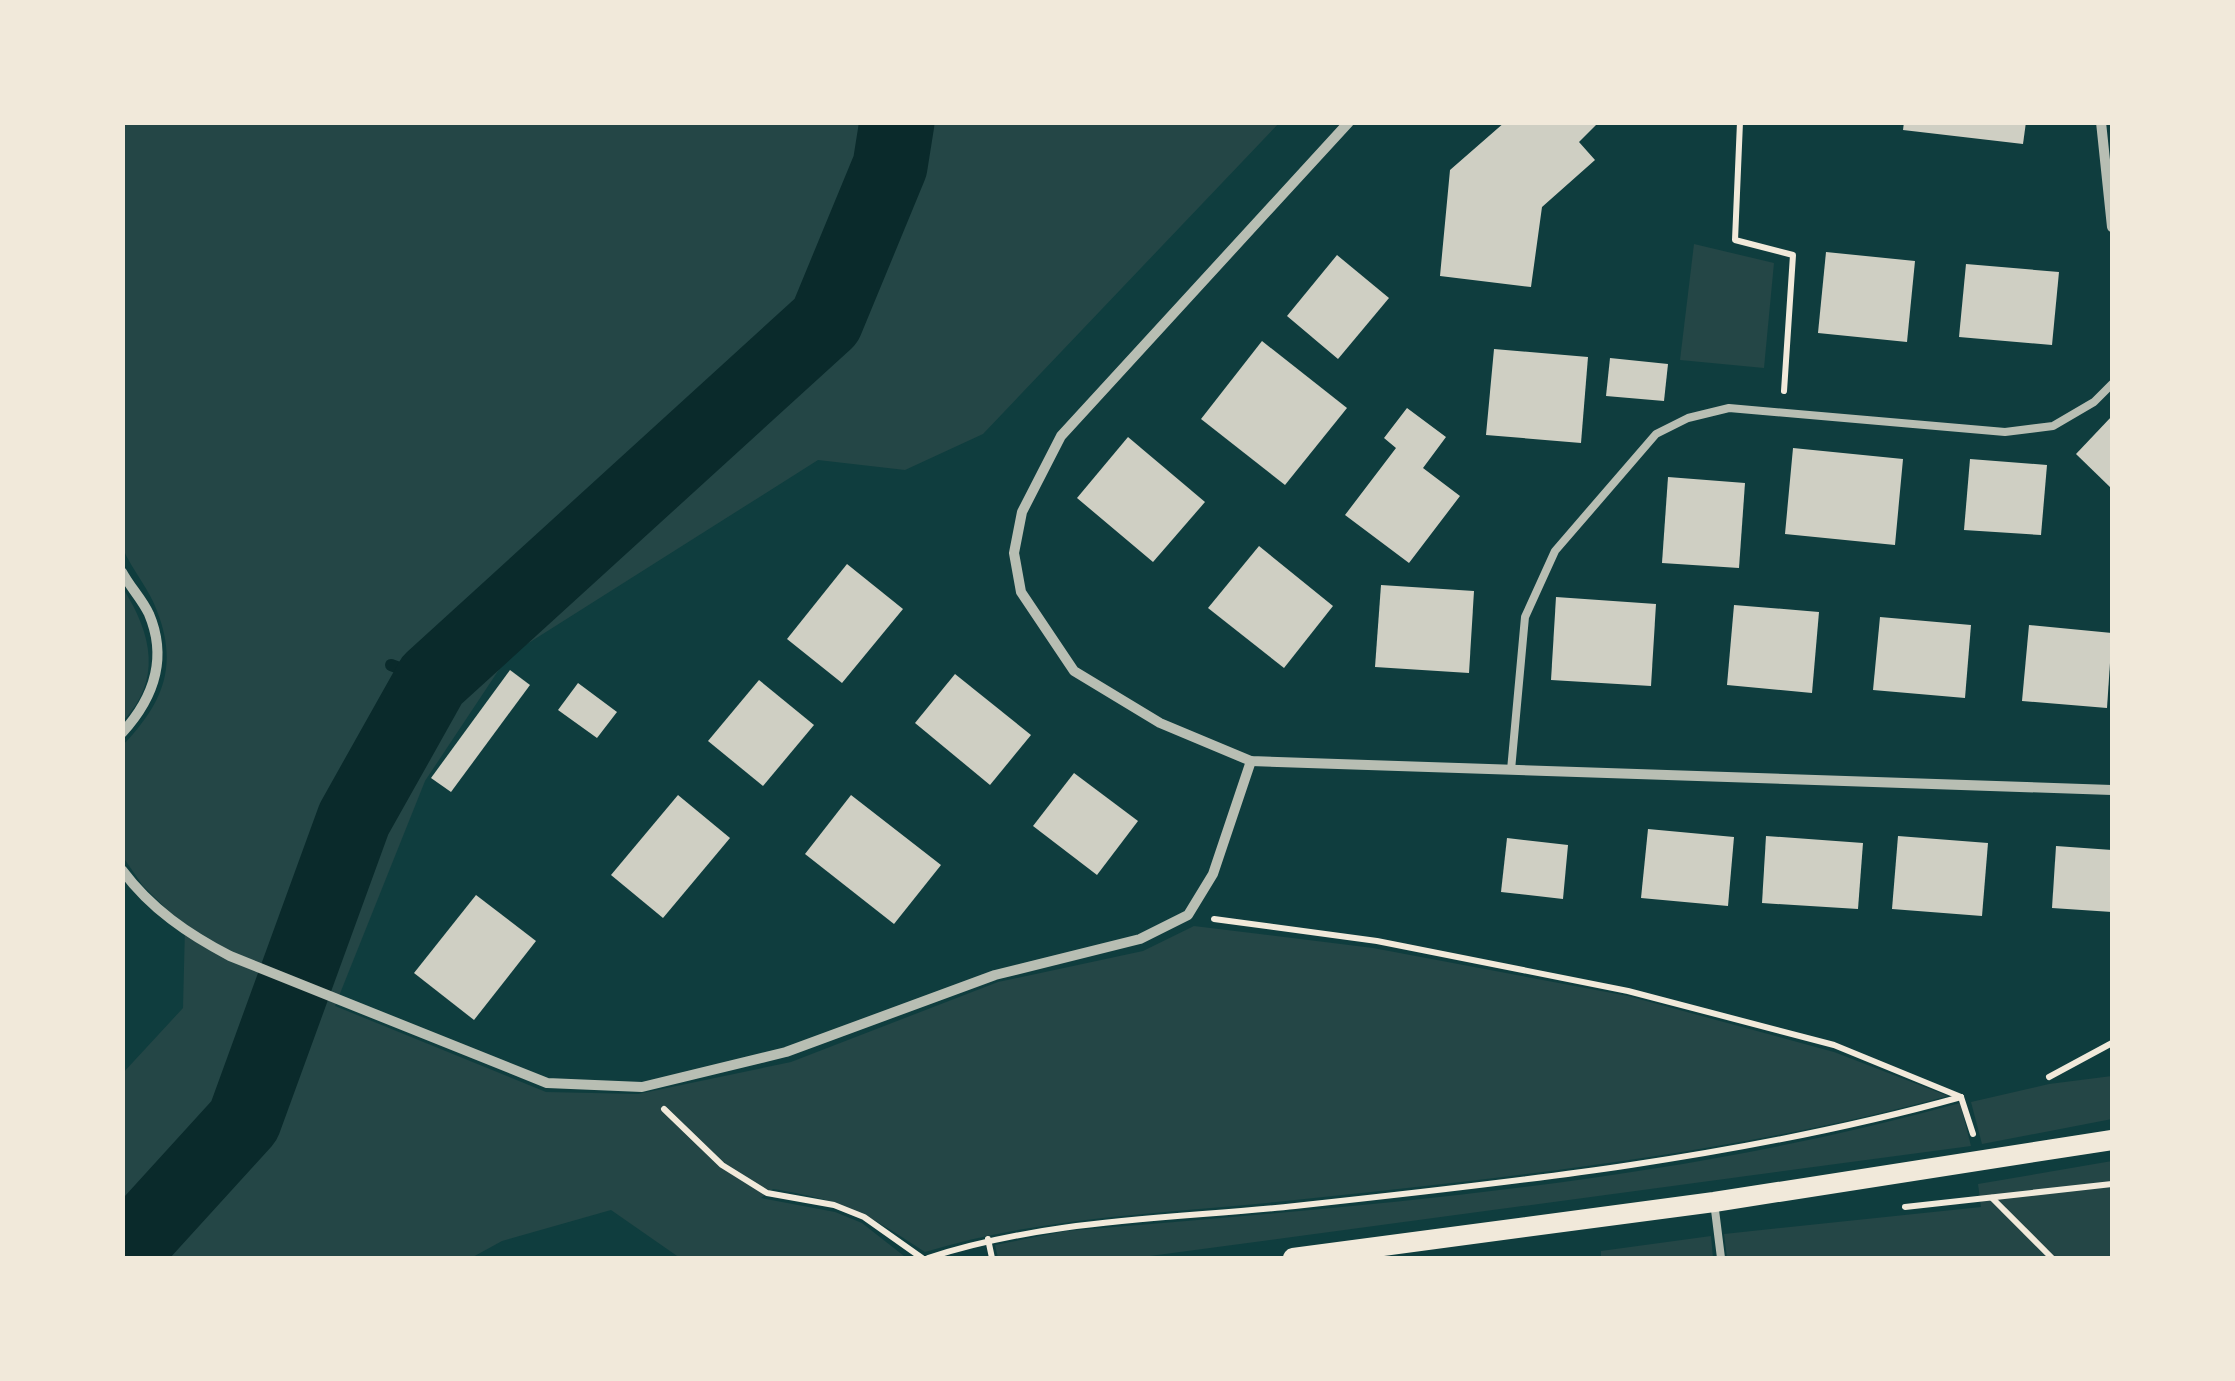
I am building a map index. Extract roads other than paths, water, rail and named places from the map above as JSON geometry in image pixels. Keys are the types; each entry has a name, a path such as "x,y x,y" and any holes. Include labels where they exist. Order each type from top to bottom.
{"main road":[{"path":"1293,1258 1714,1202 2112,1140"}],"street":[{"path":"1349,122 1061,436 1022,512 1014,553 1021,592 1074,671 1160,723 1250,761 2112,790"},
{"path":"2100,122 2112,227"},
{"path":"122,732 146,708 157,677 149,614 124,578"},
{"path":"122,870 139,892 186,933 230,956 547,1083 642,1087 786,1052 995,975 1140,939 1188,915 1214,874 1250,761"}],"lane":[{"path":"1512,770 1525,618 1555,551 1656,434 1688,418 1729,408 2004,432 2053,426 2094,402 2112,384"},
{"path":"1714,1202 1721,1258"}],"waterway":[{"path":"122,1255 244,1121 354,819 432,680 826,321 890,166 897,122"},
{"path":"391,665 432,680"}]}
